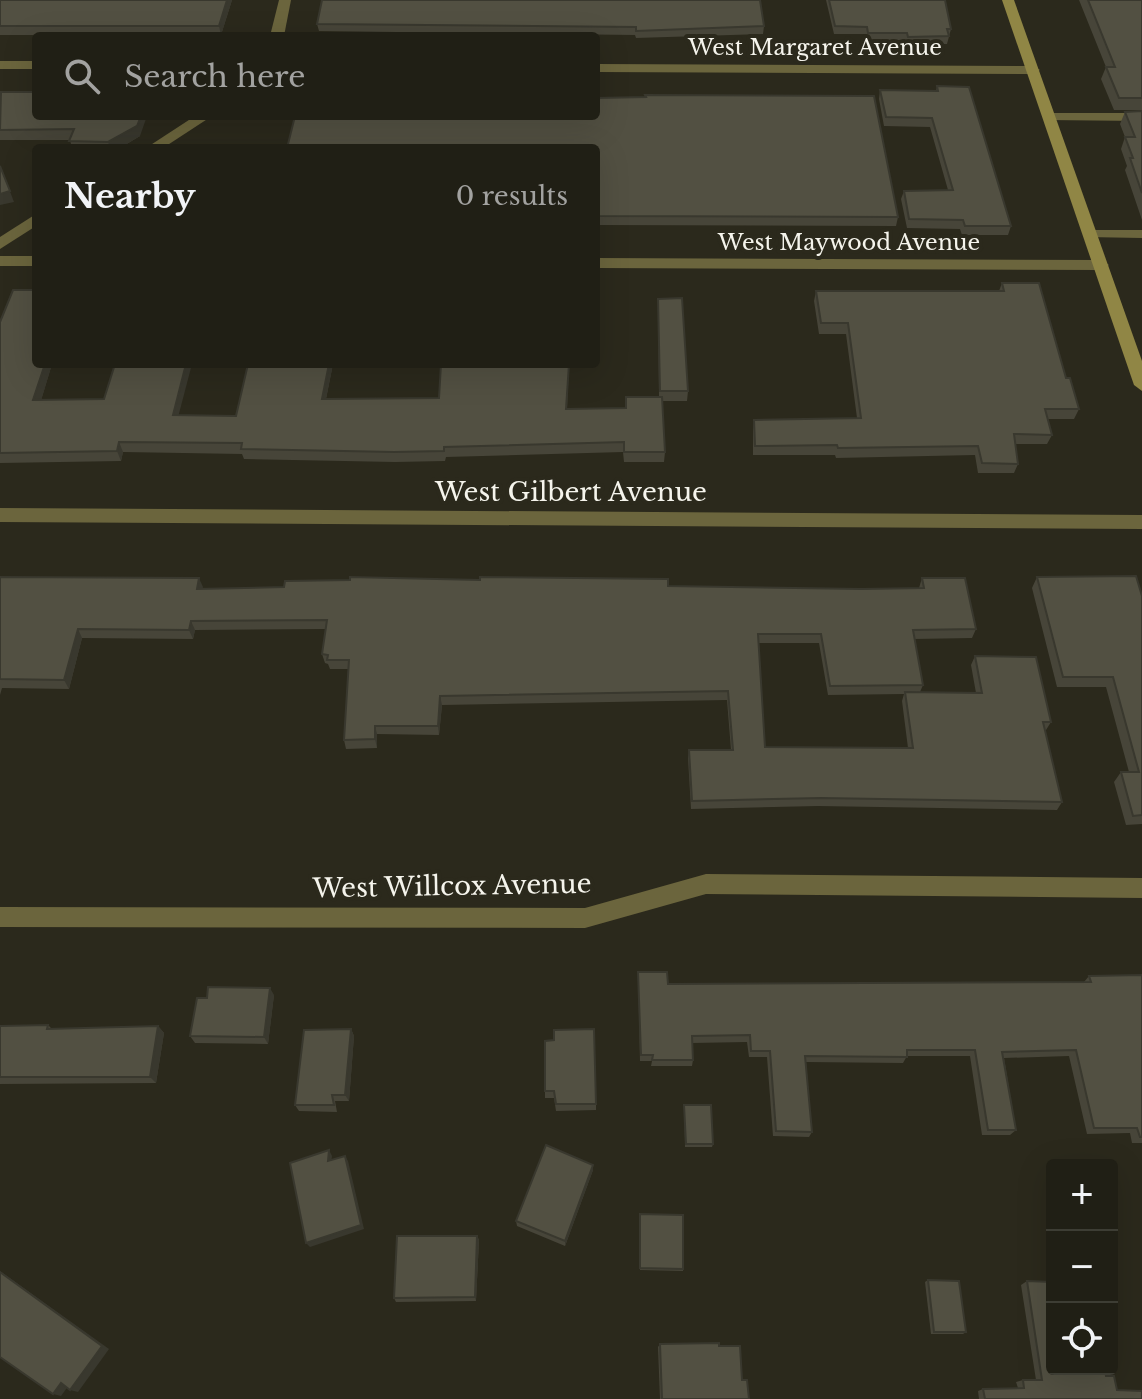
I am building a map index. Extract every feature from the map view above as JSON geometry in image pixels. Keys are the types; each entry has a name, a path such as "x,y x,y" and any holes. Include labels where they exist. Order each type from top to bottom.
{"main road":[{"path":"1008,0 1142,385"}],"street":[{"path":"278,32 285,0"},
{"path":"0,65 32,65"},
{"name":"West Margaret Avenue","path":"600,68 1033,70"},
{"path":"1051,117 1142,117"},
{"path":"160,144 198,120"},
{"path":"0,244 32,222"},
{"path":"0,261 32,261"},
{"name":"West Maywood Avenue","path":"600,263 1101,265"},
{"name":"West Gilbert Avenue","path":"0,515 1142,522"},
{"name":"West Willcox Avenue","path":"0,917 585,918 706,884 1142,888"}],"lane":[{"path":"1091,234 1142,234"}],"building":[{"path":"0,0 227,0 219,26 0,26"},
{"path":"322,0 760,0 764,26 636,31 636,27 317,24"},
{"path":"829,0 945,0 951,29 947,29 949,36 908,37 907,33 868,33 867,27 835,26"},
{"path":"1088,0 1142,0 1142,98 1119,98 1106,67 1115,67"},
{"path":"937,86 969,87 1011,226 965,226 963,220 909,219 904,191 953,190 932,118 886,117 880,90 938,91"},
{"path":"1,92 32,92 32,120 139,120 137,126 108,142 69,141 74,129 0,130"},
{"path":"874,96 898,217 600,216 600,144 288,144 294,120 600,120 600,98"},
{"path":"1142,111 1142,193 1125,137 1135,137 1125,112"},
{"path":"0,166 10,191 0,194"},
{"path":"1002,283 1039,283 1066,378 1070,378 1079,409 1045,409 1052,435 1014,434 1018,464 982,463 978,446 755,446 754,420 861,418 848,323 821,323 816,291 1004,291"},
{"path":"13,290 32,290 32,368 44,368 33,400 104,399 114,368 185,368 173,415 236,416 247,368 328,368 322,399 439,398 441,368 569,368 566,409 626,408 626,397 662,397 665,452 624,452 624,442 444,447 444,451 394,452 241,449 242,443 119,442 117,451 0,453 0,322"},
{"path":"682,298 688,391 660,391 658,299"},
{"path":"1136,576 1142,596 1142,815 1133,816 1121,772 1139,772 1113,677 1063,677 1037,577"},
{"path":"0,577 199,578 197,589 284,587 285,581 350,580 350,577 668,579 668,586 861,589 924,588 922,578 965,578 976,629 913,630 923,685 830,686 821,634 758,634 765,747 913,748 905,692 982,693 975,656 1036,657 1051,722 1043,722 1062,802 821,798 692,801 689,750 733,750 728,691 440,696 438,726 375,726 375,739 344,740 349,660 327,660 328,655 322,654 327,620 191,621 189,630 78,629 64,680 0,679"},
{"path":"638,972 667,972 668,984 1091,982 1089,976 1142,975 1142,1137 1137,1128 1094,1128 1076,1050 1002,1052 1016,1130 988,1130 975,1050 907,1050 907,1057 805,1056 812,1132 776,1131 770,1051 751,1051 750,1035 692,1036 693,1060 652,1060 653,1055 641,1055"},
{"path":"208,987 270,988 264,1037 190,1036 197,998 207,998"},
{"path":"48,1025 47,1029 158,1026 150,1077 0,1077 0,1026"},
{"path":"351,1029 345,1095 332,1095 334,1105 295,1105 304,1030"},
{"path":"594,1029 596,1104 556,1104 554,1091 545,1091 545,1041 554,1040 554,1030"},
{"path":"684,1105 711,1105 713,1144 686,1144"},
{"path":"546,1145 593,1165 565,1241 516,1221"},
{"path":"329,1150 328,1161 345,1156 361,1225 306,1243 290,1163"},
{"path":"640,1214 683,1215 683,1269 640,1268"},
{"path":"397,1236 477,1236 475,1297 394,1298"},
{"path":"0,1272 102,1346 70,1390 61,1383 53,1394 0,1357"},
{"path":"928,1280 959,1281 966,1332 934,1332"},
{"path":"1027,1281 1046,1282 1046,1375 1114,1376 1117,1390 1142,1391 1142,1399 985,1399 983,1389 1024,1388 1023,1380 1042,1380"},
{"path":"719,1343 719,1346 740,1346 742,1380 747,1380 749,1399 662,1399 660,1344"}]}
